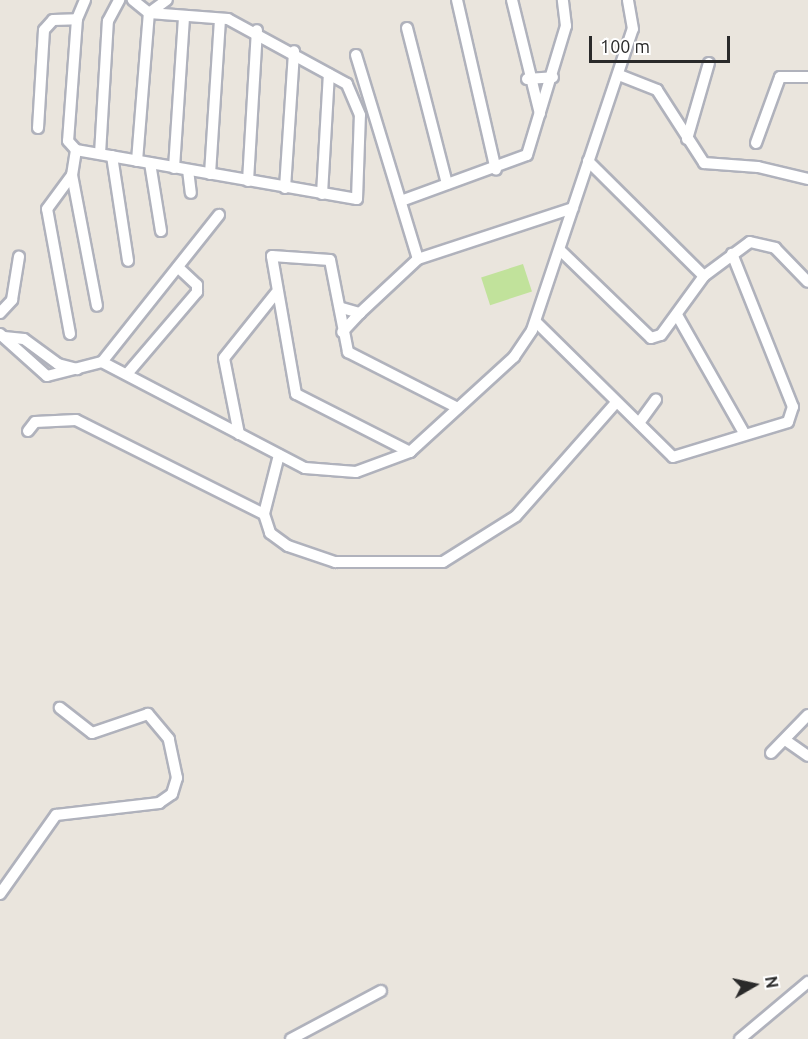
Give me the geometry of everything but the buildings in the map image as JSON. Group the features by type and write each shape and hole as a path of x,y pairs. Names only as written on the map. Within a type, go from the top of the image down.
{"street":[{"path":"85,0 77,19 68,141 76,150 285,188 322,194 359,196 360,115 347,84 257,30 220,19 184,18 149,13 133,0"},
{"path":"100,154 108,21 119,0"},
{"path":"137,161 149,13 167,0"},
{"path":"457,0 496,170"},
{"path":"512,0 527,79 540,114"},
{"path":"401,201 447,184 496,170 527,155 553,77 566,27 562,0"},
{"path":"102,362 305,468 336,473 385,466 410,452 514,357 536,322 633,29 628,0"},
{"path":"174,168 184,18"},
{"path":"38,128 45,30 53,20 77,19"},
{"path":"210,174 220,19"},
{"path":"407,28 447,184"},
{"path":"248,181 257,30"},
{"path":"285,188 294,51"},
{"path":"356,55 418,259"},
{"path":"687,139 709,63"},
{"path":"322,194 329,74"},
{"path":"619,75 657,90 699,159 712,166 759,167 808,179 808,174"},
{"path":"527,79 553,77"},
{"path":"756,143 780,77 808,77"},
{"path":"76,150 72,175 98,306"},
{"path":"112,156 128,261"},
{"path":"588,162 704,276"},
{"path":"150,163 161,231"},
{"path":"188,170 191,193"},
{"path":"70,334 47,209 72,175"},
{"path":"342,332 418,259 573,208"},
{"path":"2,335 47,376 78,370 102,362 219,215"},
{"path":"561,250 643,336 661,335 704,276 750,242 767,243 808,282"},
{"path":"536,322 614,405 639,423 678,459 744,433 788,422 793,407 732,254"},
{"path":"410,452 296,394 276,293 272,256 324,258 334,267 342,308 342,332 348,352 458,408"},
{"path":"0,313 12,300 19,257"},
{"path":"127,374 197,292 197,285 178,267"},
{"path":"239,434 220,360 276,293"},
{"path":"342,308 360,313"},
{"path":"677,315 744,433"},
{"path":"2,335 41,348 58,364 78,370"},
{"path":"29,361 41,348"},
{"path":"639,423 656,400"},
{"path":"279,455 264,514 270,533 288,546 334,562 443,562 516,516 614,405"},
{"path":"28,431 34,422 76,420 264,514"},
{"path":"0,894 56,815 159,803 172,794 177,778 169,739 148,714 92,733 60,708"},
{"path":"771,753 788,741 808,715"},
{"path":"788,741 808,756"},
{"path":"740,1039 808,982"},
{"path":"291,1039 381,991"}],"green space":[{"path":"523,264 532,292 490,305 481,278"}]}
